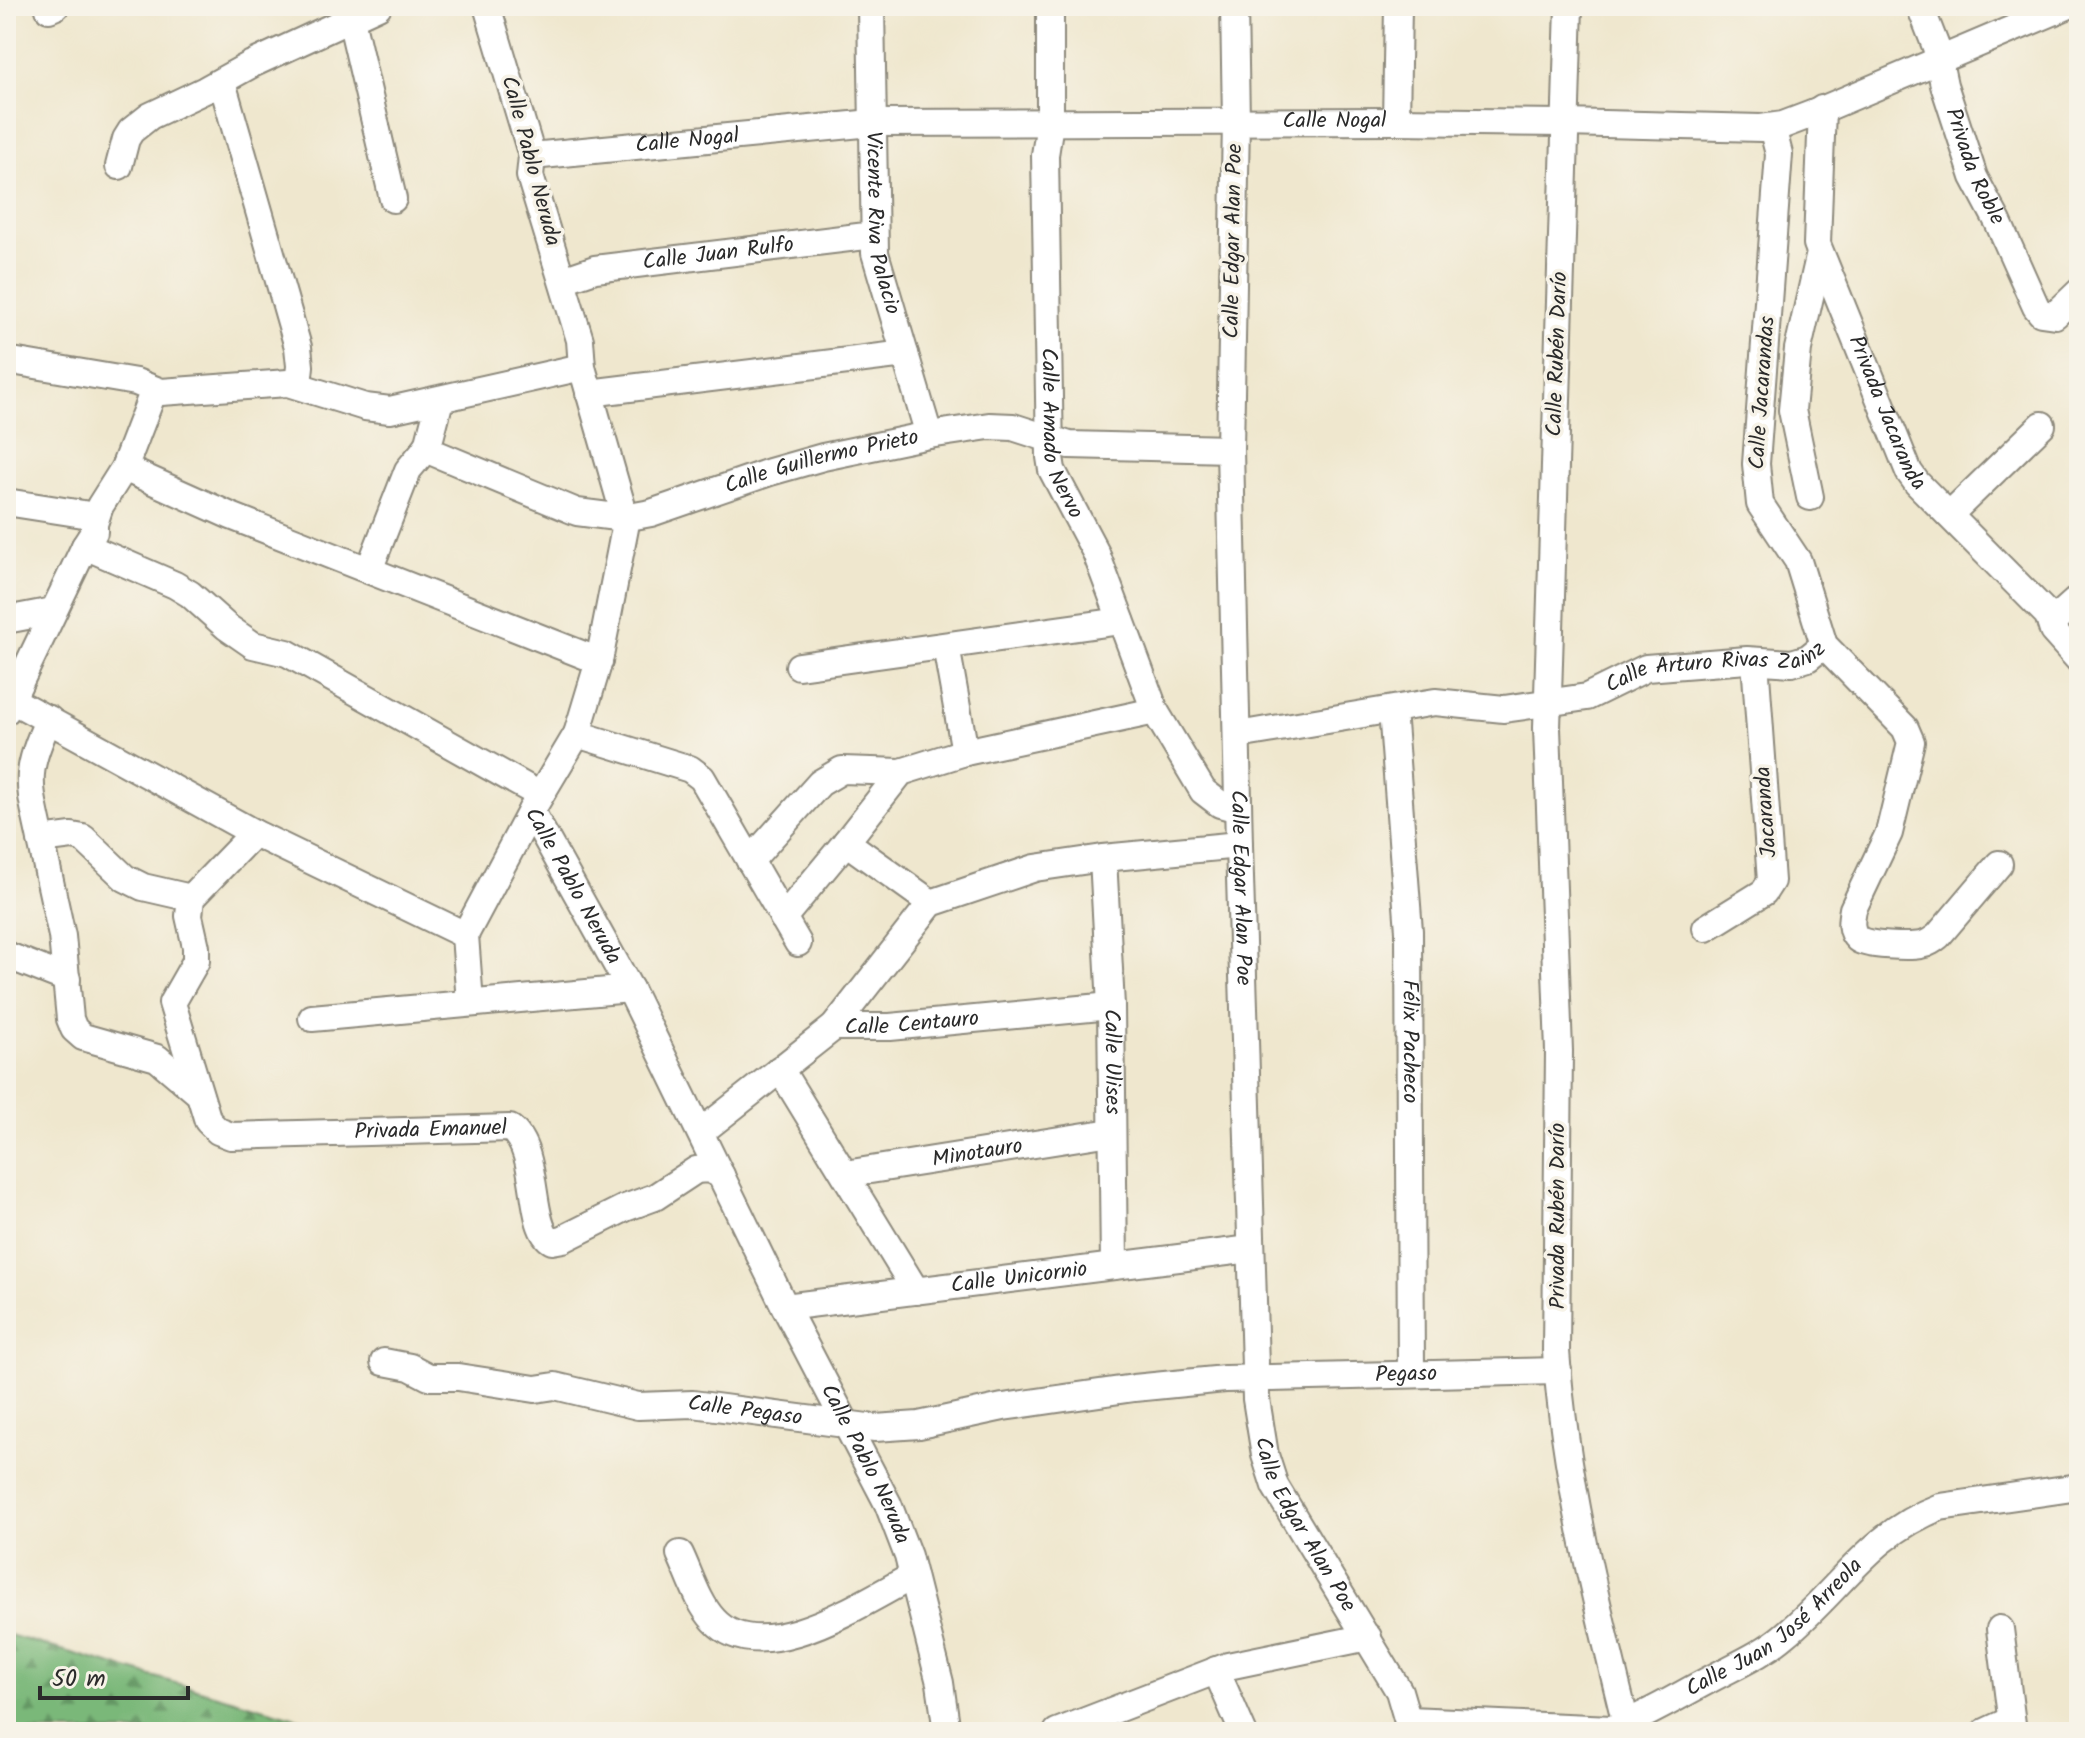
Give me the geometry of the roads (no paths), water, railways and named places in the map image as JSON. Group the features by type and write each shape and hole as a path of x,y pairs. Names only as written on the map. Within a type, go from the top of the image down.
{"street":[{"path":"119,166 126,139 139,124 252,64 378,6"},
{"name":"Calle Pablo Neruda","path":"487,6 532,156 530,176 580,340 582,367 624,518 623,547 599,661 577,734 535,803 701,1132 785,1307 888,1504 913,1576 940,1683 947,1732"},
{"name":"Vicente Riva Palacio","path":"871,6 875,253 929,435"},
{"name":"Calle Amado Nervo","path":"1050,6 1050,123 1045,155 1052,470 1096,553 1155,711 1203,791 1220,804 1238,809"},
{"name":"Calle Edgar Alan Poe","path":"1234,6 1236,121 1230,449 1254,1378 1260,1430 1275,1486 1399,1691 1410,1726"},
{"path":"1396,121 1398,6"},
{"name":"Calle Rubén Darío","path":"1547,702 1569,6"},
{"name":"Privada Roble","path":"1920,6 1974,177 2036,307 2047,316 2061,311 2079,292"},
{"name":"Calle Nogal","path":"532,156 872,123 1396,121 1772,127 2067,6"},
{"path":"351,19 393,199"},
{"path":"222,82 298,347 298,385"},
{"name":"Privada Jacaranda","path":"1822,109 1817,234 1820,253 1909,472 2048,615 2053,631 2079,660"},
{"name":"Calle Jacarandas","path":"1772,127 1778,162 1757,484 1763,510 1798,561 1824,645"},
{"name":"Calle Juan Rulfo","path":"563,280 595,269 874,235"},
{"path":"1810,497 1792,410 1798,349 1820,253"},
{"path":"589,393 905,354"},
{"path":"6,360 136,382 168,392 274,383 298,385 378,409 401,409 582,367"},
{"path":"154,390 124,468 96,516 94,532 9,705 49,719 254,833 465,935"},
{"path":"369,570 408,470 425,449 440,400"},
{"name":"Calle Guillermo Prieto","path":"425,449 577,512 624,518 651,513 823,457 929,435 1000,425 1069,445 1230,449"},
{"path":"1949,515 2042,425"},
{"path":"124,468 231,516 599,661"},
{"path":"6,502 96,516"},
{"path":"85,546 175,585 253,645 287,653 535,803 465,935 470,1003"},
{"path":"2051,623 2079,598"},
{"path":"6,620 53,611"},
{"path":"799,666 1121,621"},
{"name":"Calle Arturo Rivas Zainz","path":"1238,735 1445,701 1504,709 1592,696 1646,668 1755,661 1792,663 1808,658 1824,645 1905,728 1911,742 1889,833 1853,909 1851,926 1858,939 1872,944 1926,944 1938,936 1999,864"},
{"path":"946,646 965,752"},
{"name":"Jacaranda","path":"1706,928 1764,892 1771,881 1755,661"},
{"name":"Privada Rubén Darío","path":"1547,702 1559,1051 1559,1398 1573,1493 1627,1728"},
{"name":"Félix Pacheco","path":"1392,710 1409,931 1411,1374"},
{"path":"750,861 820,783 842,770 901,772 965,752 1155,711"},
{"path":"49,719 31,757 29,775 62,936 70,1019 74,1029 83,1037 157,1058 199,1093"},
{"path":"577,734 690,769 702,778 798,943"},
{"path":"783,918 901,772"},
{"path":"41,840 72,836 83,838 125,878 143,887 191,898 254,833"},
{"path":"846,842 931,903"},
{"path":"834,1027 931,903 1035,868 1239,845"},
{"name":"Calle Ulises","path":"1103,858 1111,1006 1114,1266"},
{"name":"Privada Emanuel","path":"191,898 189,916 196,961 172,1003 208,1121 218,1131 231,1136 510,1128 520,1139 528,1162 542,1231 552,1241 563,1239 625,1208 655,1197 696,1170 708,1169 721,1175"},
{"path":"6,955 67,979"},
{"path":"312,1018 630,989"},
{"name":"Calle Centauro","path":"701,1132 834,1027 890,1027 1111,1006"},
{"path":"780,1069 916,1291"},
{"name":"Minotauro","path":"845,1174 1111,1132"},
{"name":"Calle Unicornio","path":"785,1307 1251,1249"},
{"name":"Calle Pegaso","path":"384,1362 410,1367 429,1377 458,1377 535,1389 555,1386 627,1405 693,1404 849,1426 899,1428 1003,1407 1134,1388 1254,1378"},
{"name":"Pegaso","path":"1254,1378 1558,1371"},
{"name":"Calle Juan José Arreola","path":"1410,1726 1627,1728 1773,1645 1801,1621 1881,1539 1919,1515 1940,1507 2079,1487"},
{"path":"680,1554 714,1620 724,1629 753,1639 781,1637 812,1627 913,1576"},
{"path":"1985,1732 2012,1726 2000,1629"},
{"path":"1057,1732 1242,1662 1368,1637"},
{"path":"1216,1670 1243,1732"}]}
